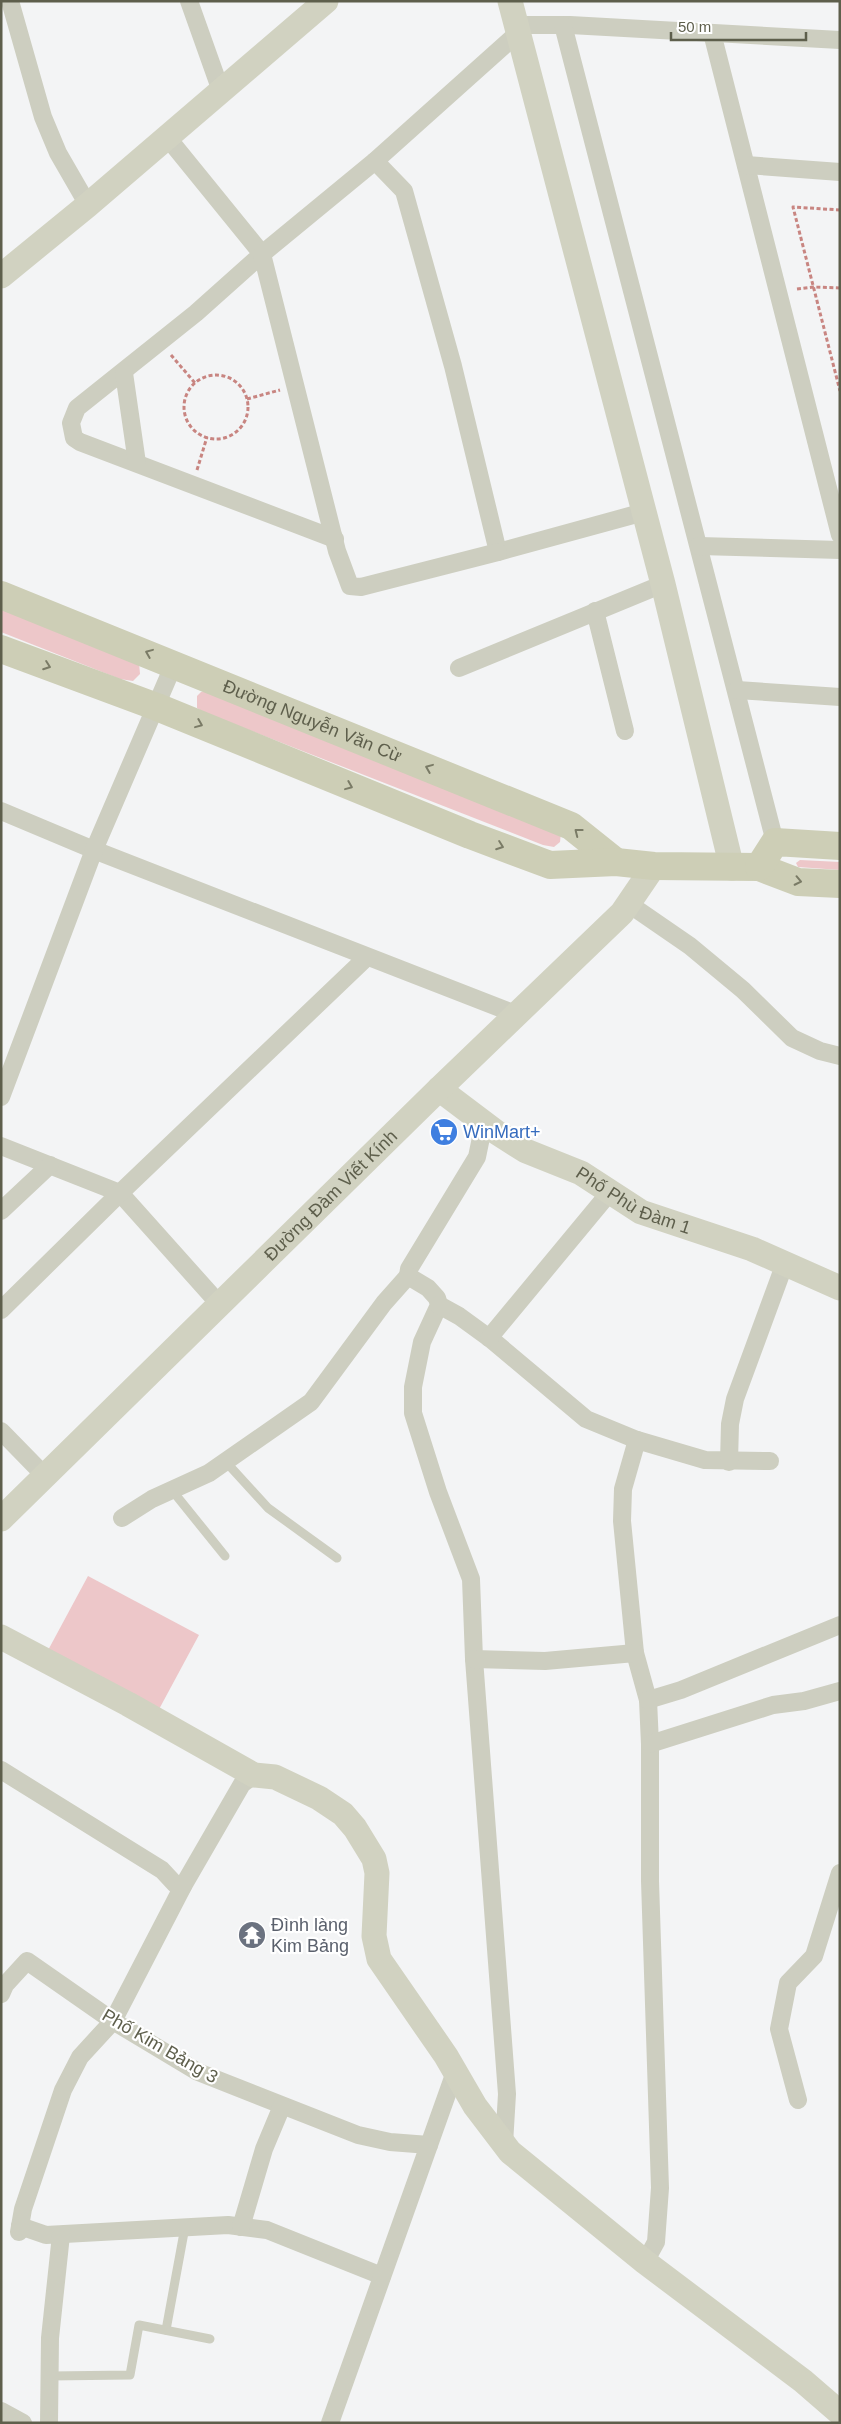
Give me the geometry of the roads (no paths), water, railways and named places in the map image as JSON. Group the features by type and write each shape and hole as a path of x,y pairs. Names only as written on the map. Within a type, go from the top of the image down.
{"main road":[{"name":"Đường Nguyễn Văn Cừ","path":"1,595 571,826 616,862"},
{"path":"1,649 157,707 470,835 550,864 616,862 654,866 746,867 798,882 840,884"},
{"path":"746,867 774,842 840,846"}],"street":[{"path":"10,1 43,117 58,153 88,205"},
{"path":"189,1 221,91"},
{"path":"1,276 88,205 326,1"},
{"path":"510,1 663,584 746,867"},
{"path":"563,25 737,690 774,842"},
{"path":"335,539 80,442 74,438 72,431 73,413 124,373 375,160 518,29 563,25 840,40"},
{"path":"712,33 840,535"},
{"path":"167,138 262,254 347,582 355,588 498,552 644,512"},
{"path":"375,160 404,191 452,366 498,552"},
{"path":"746,165 840,172"},
{"path":"124,373 137,463"},
{"path":"699,546 840,550"},
{"path":"459,668 663,584"},
{"path":"595,611 625,732"},
{"path":"1,1097 94,850 174,664"},
{"path":"737,690 840,697"},
{"path":"1,811 94,850 518,1015"},
{"name":"Đường Đàm Viết Kính","path":"1,1519 221,1306 439,1089 622,913 654,866"},
{"path":"629,904 690,946 743,990 792,1038 820,1051 840,1056"},
{"path":"1,1310 120,1193 367,957"},
{"name":"Phố Phù Đàm 1","path":"439,1089 484,1124 526,1151 581,1173 641,1212 752,1249 840,1288"},
{"path":"122,1518 171,1489 209,1473 311,1402 384,1303 408,1276 408,1269 420,1254 477,1157 484,1124"},
{"path":"1,1146 120,1193 221,1306"},
{"path":"1,1211 50,1165"},
{"path":"488,1338 610,1192"},
{"path":"729,1462 730,1424 736,1399 785,1263"},
{"path":"408,1276 428,1288 437,1298 439,1305 422,1342 414,1387 414,1413 438,1492 471,1579 474,1659 507,2094 504,2144"},
{"path":"439,1305 459,1316 488,1338 586,1420 637,1440 705,1460 729,1462 770,1461"},
{"path":"1,1431 45,1476"},
{"path":"637,1440 623,1489 622,1521 635,1654 648,1700 650,1744 650,1881 660,2188 656,2242 645,2262"},
{"path":"648,1700 682,1690 840,1624"},
{"path":"1,1637 128,1704 254,1775 275,1777 319,1798 343,1814 355,1828 374,1860 377,1873 374,1936 379,1959 396,1986 412,2004 475,2106 510,2152 645,2262 803,2381 840,2413"},
{"path":"474,1659 546,1662 635,1654"},
{"path":"650,1744 773,1705 804,1701 840,1691"},
{"path":"1,1770 162,1870 175,1884 183,1886"},
{"path":"254,1775 242,1784 183,1886 112,2020 80,2057 63,2090 23,2209 19,2229 46,2235 61,2235 228,2225 266,2230 382,2276"},
{"path":"798,2100 779,2029 788,1983 814,1956 840,1873"},
{"name":"Phố Kim Bảng 3","path":"1,1994 6,1976 27,1961 112,2020 198,2072 358,2136 390,2142 429,2145"},
{"path":"330,2423 455,2072"},
{"path":"240,2227 264,2149 282,2106"},
{"path":"49,2423 50,2338 61,2235"},
{"path":"1,2411 23,2423"}],"lane":[{"path":"226,1462 268,1508 337,1558"},
{"path":"171,1489 225,1556"},
{"path":"166,2330 185,2227"},
{"path":"50,2376 130,2375 139,2324 210,2339"}],"place":[{"name":"WinMart+","path":"444,1132"},
{"name":"Đình làng Kim Bảng","path":"252,1935"}]}
